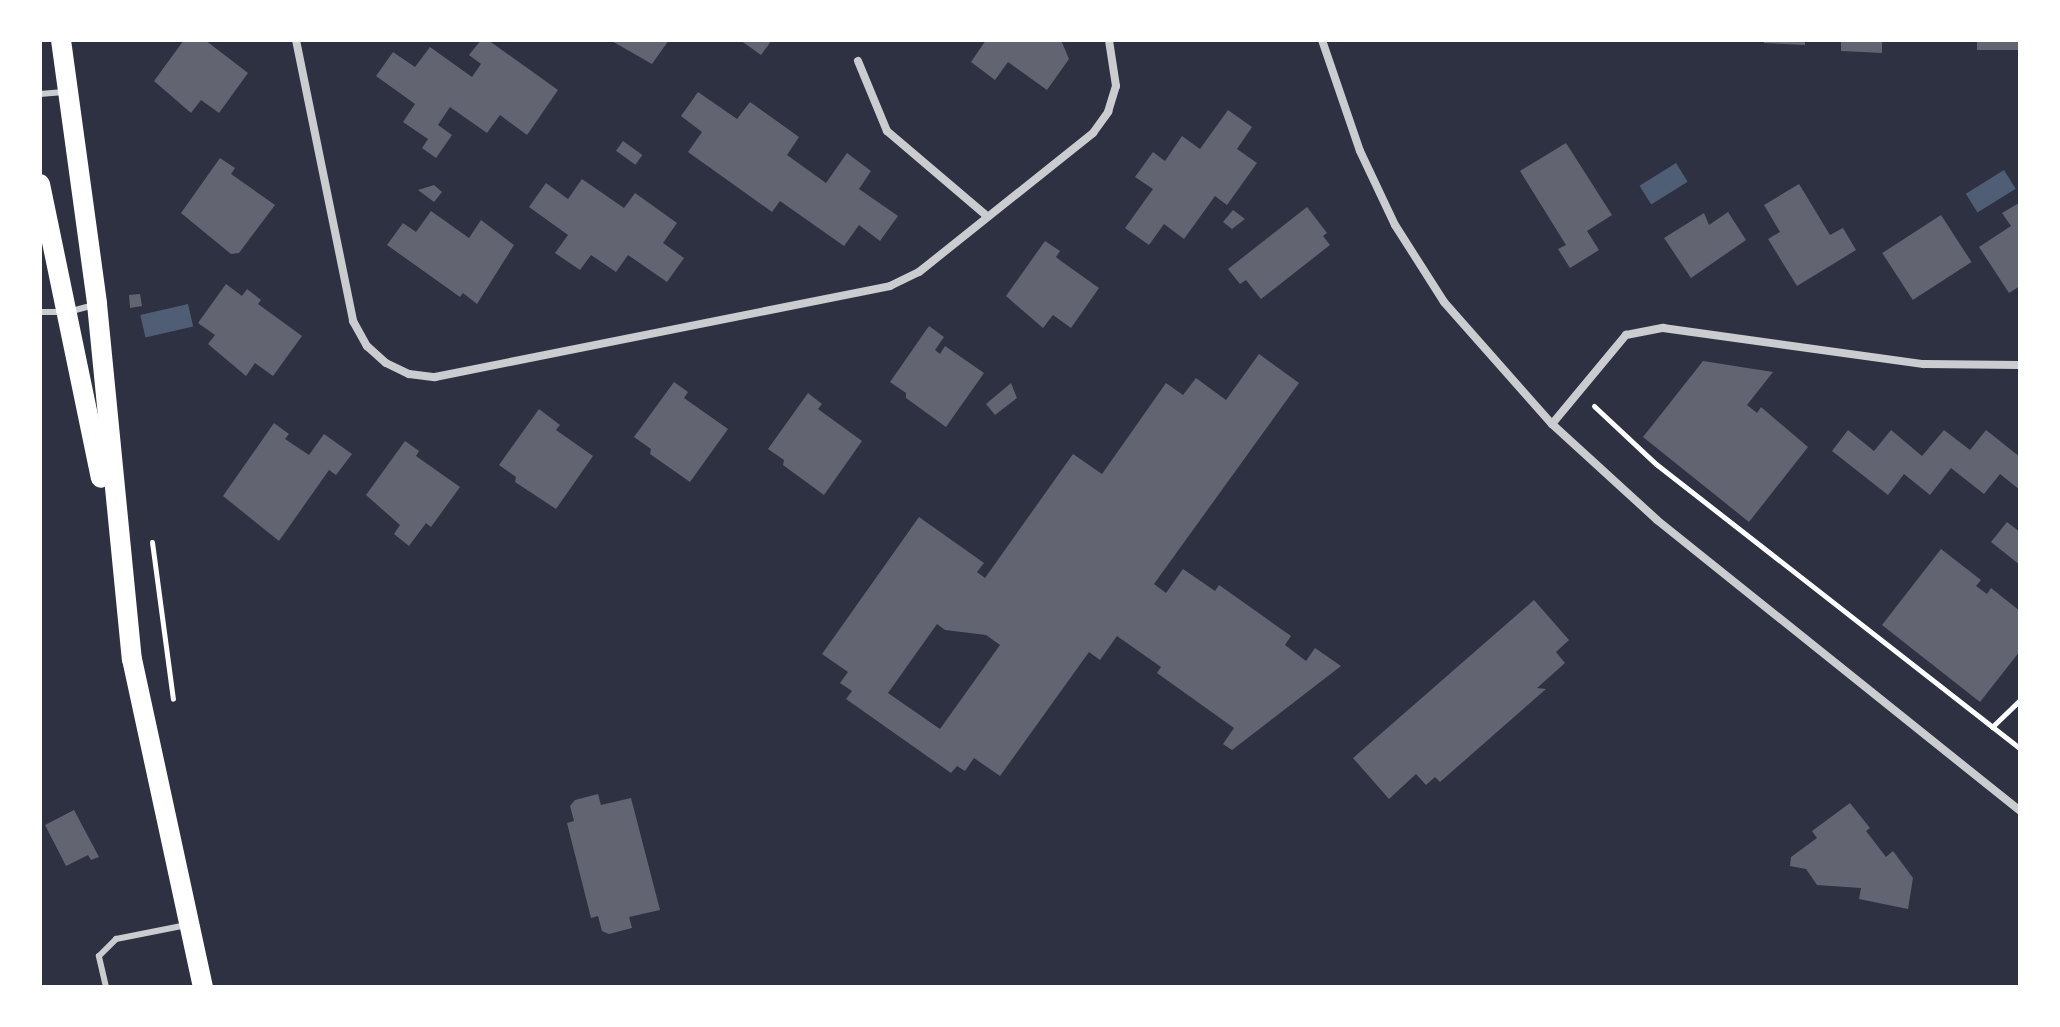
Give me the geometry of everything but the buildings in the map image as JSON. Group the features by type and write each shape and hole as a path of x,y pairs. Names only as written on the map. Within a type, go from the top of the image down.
{"main road":[{"path":"61,40 97,304 122,584 132,659 187,925 203,987"},
{"path":"40,184 122,584"}],"street":[{"path":"296,40 353,321 367,346 386,363 409,374 435,377 890,286 919,272 1093,133 1108,112 1116,86 1109,40"},
{"path":"1322,40 1360,151 1395,225 1444,302 1552,424 1657,520 2020,811"},
{"path":"858,61 887,131 987,216"},
{"path":"1552,424 1626,335 1663,328 1924,364 2020,365"}],"lane":[{"path":"40,94 68,91"},
{"path":"40,312 68,312 97,304"},
{"path":"106,987 99,956 116,939 187,925"}],"path":[{"path":"1578,392 1656,464 2020,748"},
{"path":"152,539 174,708"},
{"path":"1992,727 2020,700"}],"water":[{"path":"1676,163 1688,182 1651,204 1640,186"},
{"path":"2004,170 2016,189 1977,213 1966,194"},
{"path":"188,304 193,326 145,337 140,315"}]}
